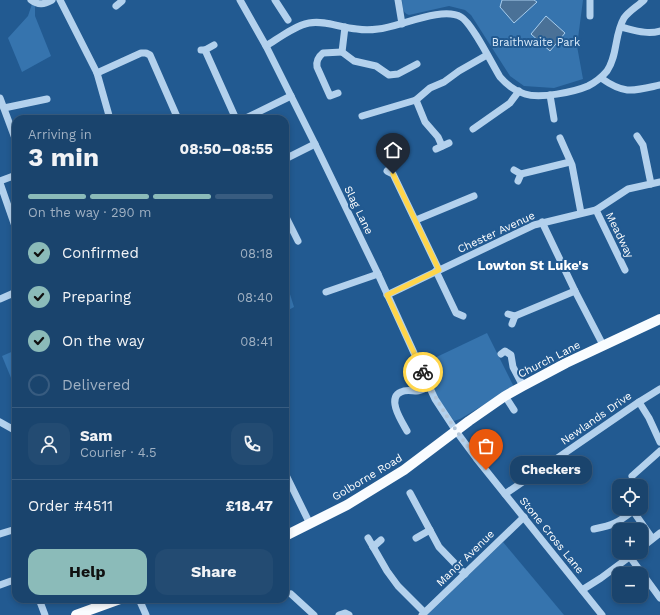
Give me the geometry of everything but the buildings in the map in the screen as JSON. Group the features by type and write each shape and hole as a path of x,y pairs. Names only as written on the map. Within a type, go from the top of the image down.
{"main road":[{"name":"Church Lane","path":"456,431 505,396 523,386 603,345 660,319"},
{"name":"Golborne Road","path":"289,534 347,505 404,470 456,431"},
{"path":"76,615 95,603"}],"street":[{"path":"31,0 35,3 41,4 52,0"},
{"path":"60,0 97,73 109,115"},
{"name":"Slag Lane","path":"240,0 266,46 315,144 378,274 435,399 456,431"},
{"path":"276,0 285,8 288,20"},
{"path":"398,0 402,24"},
{"path":"590,0 590,16"},
{"path":"266,46 302,25 310,23 328,23 357,29 379,29 446,13 457,15 466,20 500,77 511,88 532,96 550,95 582,88 600,78 609,67 615,56 623,20 627,14 644,0"},
{"path":"342,52 345,27"},
{"path":"621,27 648,33 660,31"},
{"path":"214,45 203,50 234,115"},
{"path":"338,93 331,98 317,67 316,63 318,58 323,53 342,52 354,61 376,66 389,76 398,74 406,66 417,64"},
{"path":"97,73 142,53 150,55 176,115"},
{"path":"362,116 416,100 430,88 444,82 459,71 487,55"},
{"path":"600,78 615,88 626,91 633,91 660,85"},
{"path":"473,128 510,103 519,92"},
{"path":"550,95 549,111 554,119"},
{"path":"252,115 291,96"},
{"path":"0,98 12,130"},
{"path":"4,108 47,98"},
{"path":"416,100 425,122 438,137 439,148 449,144"},
{"path":"372,114 374,121"},
{"path":"637,136 643,145 651,184"},
{"path":"560,138 570,162 581,213"},
{"path":"289,157 315,144"},
{"path":"514,170 520,177 570,162"},
{"path":"387,171 393,174 416,220 456,313 463,316"},
{"path":"12,177 0,182 12,217"},
{"name":"Chester Avenue","path":"387,295 534,225 596,210 628,189 660,182"},
{"path":"416,220 474,196"},
{"name":"Meadway","path":"596,210 626,272"},
{"path":"542,222 574,292 603,345"},
{"path":"289,224 298,243"},
{"path":"326,292 378,274"},
{"path":"512,318 574,292"},
{"path":"0,299 12,294"},
{"path":"502,351 511,355 513,367 523,386"},
{"path":"407,432 394,405 395,397 400,392 409,390 419,391 429,386"},
{"name":"Newlands Drive","path":"505,494 660,389"},
{"path":"505,396 514,410"},
{"path":"639,402 649,418 660,442"},
{"path":"0,422 12,429"},
{"name":"Stone Cross Lane","path":"456,431 602,615"},
{"path":"632,476 640,474 660,451"},
{"path":"289,481 310,524"},
{"path":"410,493 439,547 465,574"},
{"path":"594,529 611,526 618,523 627,515"},
{"path":"636,515 652,538"},
{"name":"Manor Avenue","path":"423,614 524,517"},
{"path":"0,534 12,530"},
{"path":"416,538 430,530"},
{"path":"648,542 660,533"},
{"path":"368,538 387,571 423,614"},
{"path":"373,546 381,540"},
{"path":"582,590 627,559"},
{"path":"631,559 660,598"},
{"path":"0,585 11,581"},
{"path":"291,594 314,615"},
{"path":"40,603 45,615"},
{"path":"141,603 146,615"},
{"path":"339,615 345,613 349,615"}],"green space":[{"name":"Braithwaite Park","path":"402,0 583,0 577,46 583,79 554,88 524,86 510,76 471,15 465,10 449,6 409,15 404,11"},
{"path":"32,4 35,6 35,16 51,56 22,72 8,38 28,16"},
{"path":"289,291 294,307 289,310"},
{"path":"487,333 514,387 460,419 454,421 438,398 424,363"},
{"path":"12,352 12,380 2,356"},
{"path":"503,542 564,615 427,615"}],"shaded area":[{"path":"502,0 534,0 537,2 514,23 500,7"},
{"path":"546,16 565,33 550,51 531,34"}],"way so far":[{"path":"423,372 435,399 449,421 486,470"}],"place":[{"name":"Checkers","path":"486,470"}],"district":[{"name":"Lowton St Luke's","path":"533,265"}],"route":[{"path":"393,174 439,270 387,295 423,372"}]}
